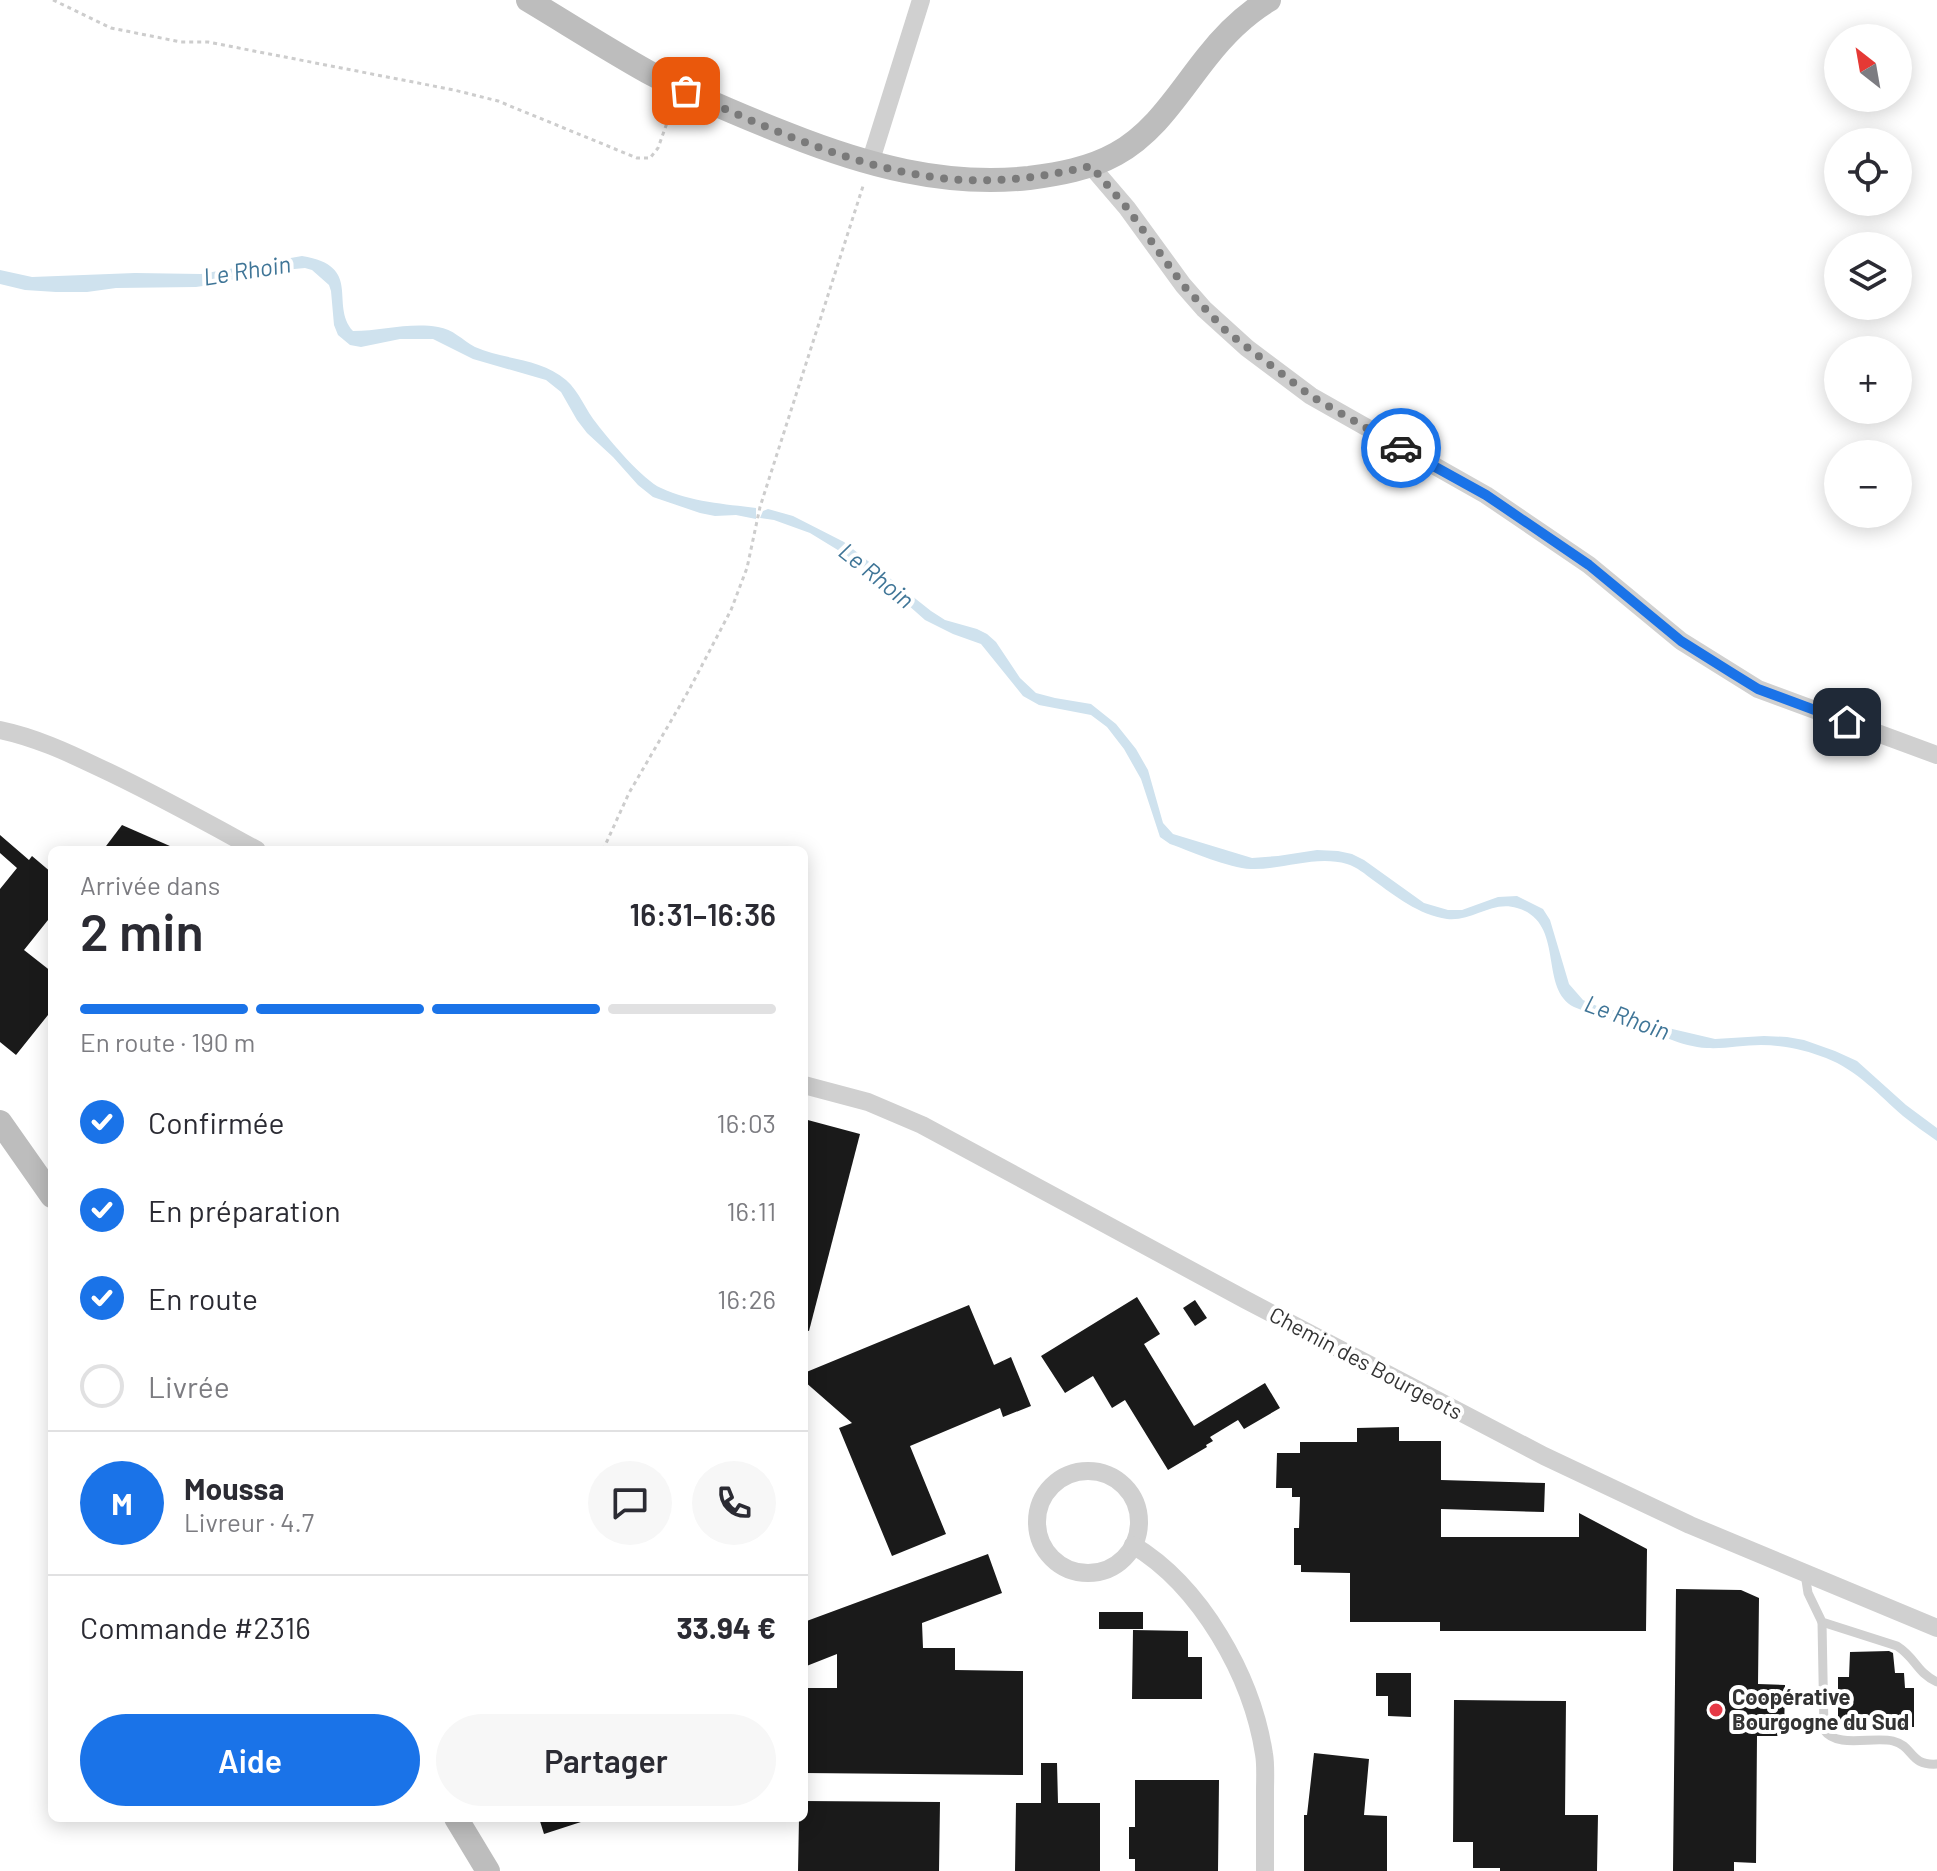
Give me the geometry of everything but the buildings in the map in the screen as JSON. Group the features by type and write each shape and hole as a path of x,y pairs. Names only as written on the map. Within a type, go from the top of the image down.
{"street":[{"path":"528,0 686,91 811,144 916,174 979,180 1054,175 1091,166 1136,142 1153,126 1236,24 1269,0"},
{"path":"870,163 921,0"},
{"path":"1091,166 1204,309 1247,348 1311,396 1486,495 1589,565 1681,641 1758,689 1937,755"},
{"path":"0,730 75,756 139,786 250,846"},
{"name":"Chemin des Bourgeots","path":"808,1086 868,1102 922,1125 1232,1293 1544,1456 1690,1525 1937,1628"},
{"path":"0,1122 48,1190"},
{"path":"1093,1471 1116,1479 1133,1497 1137,1509 1138,1533 1133,1545 1127,1555 1107,1570 1082,1573 1059,1565 1043,1547 1038,1535 1036,1523 1042,1499 1058,1480 1069,1474 1093,1471"},
{"path":"1133,1545 1171,1573 1195,1599 1239,1671 1256,1713 1265,1756 1265,1871"},
{"path":"458,1822 488,1871"}],"lane":[{"path":"1805,1572 1808,1593 1822,1622 1826,1734 1836,1740 1891,1740 1906,1748 1918,1761 1926,1765 1937,1764"},
{"path":"1822,1622 1897,1646 1905,1651 1920,1671 1937,1682"}],"path":[{"path":"53,0 111,28 181,42 208,42 498,101 637,158 650,158 658,148 667,123 674,118 684,115 699,121"},
{"path":"605,846 629,793 731,610 747,568 760,507 870,163"}],"water":[{"name":"Le Rhoin","path":"302,256 333,268 342,287 346,320 353,331 438,327 475,347 545,367 571,385 610,440 654,484 672,493 696,499 756,508 756,519 700,513 653,497 587,433 561,392 546,380 473,359 433,339 400,339 361,347 350,345 338,335 334,325 329,285 312,270 262,272 196,287 116,288 87,292 25,290 0,284 0,270 32,277 201,274"},
{"name":"Le Rhoin","path":"768,509 793,516 844,542 931,611 945,620 987,634 996,642 1020,678 1036,693 1091,704 1116,724 1148,770 1163,823 1173,834 1252,858 1317,850 1352,854 1424,903 1448,910 1462,910 1498,897 1517,896 1543,909 1550,920 1569,984 1583,1000 1652,1020 1668,1028 1715,1039 1787,1037 1835,1051 1857,1061 1937,1128 1937,1141 1858,1076 1818,1055 1769,1045 1697,1047 1574,1007 1563,998 1557,986 1542,927 1532,916 1517,908 1499,907 1447,919 1408,904 1347,864 1323,861 1263,869 1242,868 1170,844 1160,837 1141,779 1107,727 1091,715 1039,705 1023,696 981,644 925,620 881,581 810,533 760,518 763,511"}],"way so far":[{"path":"686,91 811,144 904,172 940,178 1016,179 1054,175 1091,166 1127,208 1183,285 1227,332 1311,396 1401,448"}],"place":[{"name":"Coopérative Bourgogne du Sud","path":"1716,1710"}],"route":[{"path":"1401,448 1486,495 1589,565 1681,641 1758,689 1847,722"}]}
